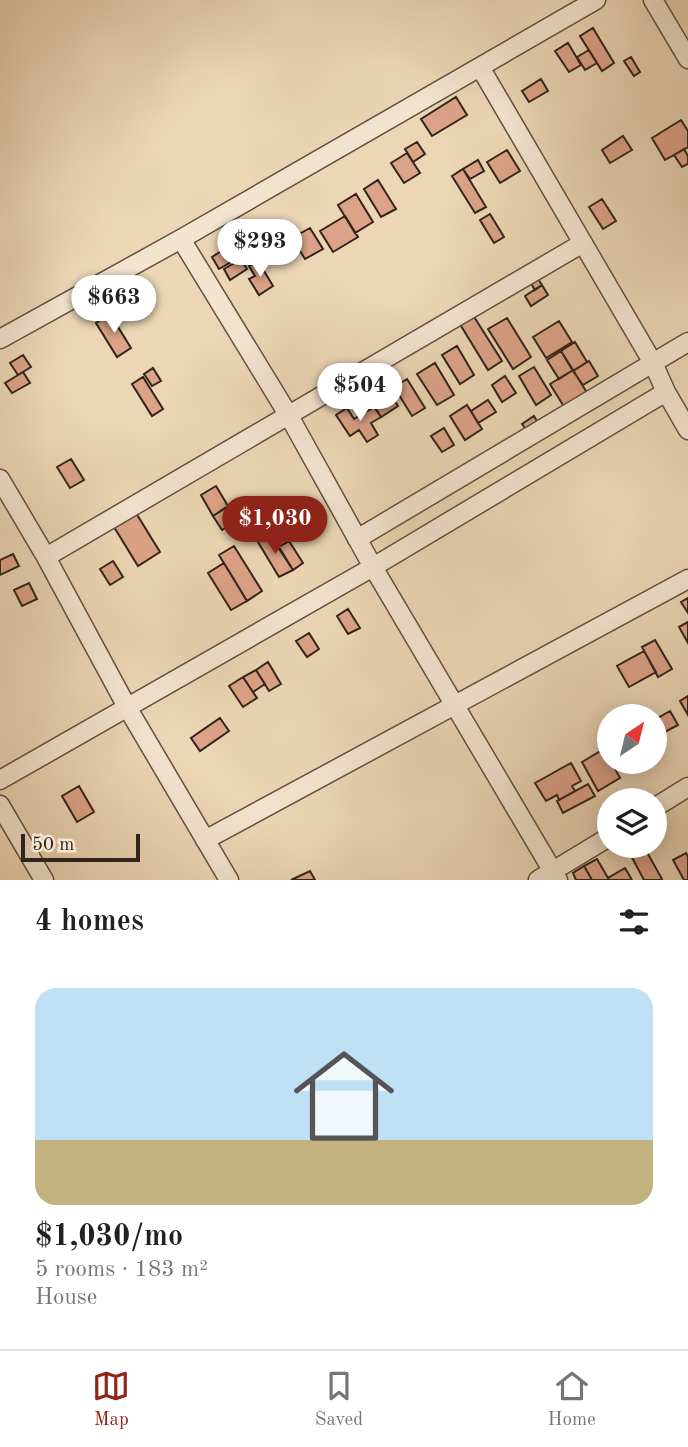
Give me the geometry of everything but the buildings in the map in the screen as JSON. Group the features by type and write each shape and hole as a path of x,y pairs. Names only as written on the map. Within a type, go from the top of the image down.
{"street":[{"path":"0,339 181,239 596,0"},
{"path":"653,0 688,59"},
{"path":"480,67 653,363 688,430"},
{"path":"181,239 289,416 550,877 597,844"},
{"path":"47,557 583,243"},
{"path":"357,538 688,342"},
{"path":"0,780 373,567 666,392"},
{"path":"0,479 47,557 127,707 229,880"},
{"path":"205,840 688,579"},
{"path":"667,800 688,787"},
{"path":"0,805 44,880"}]}
